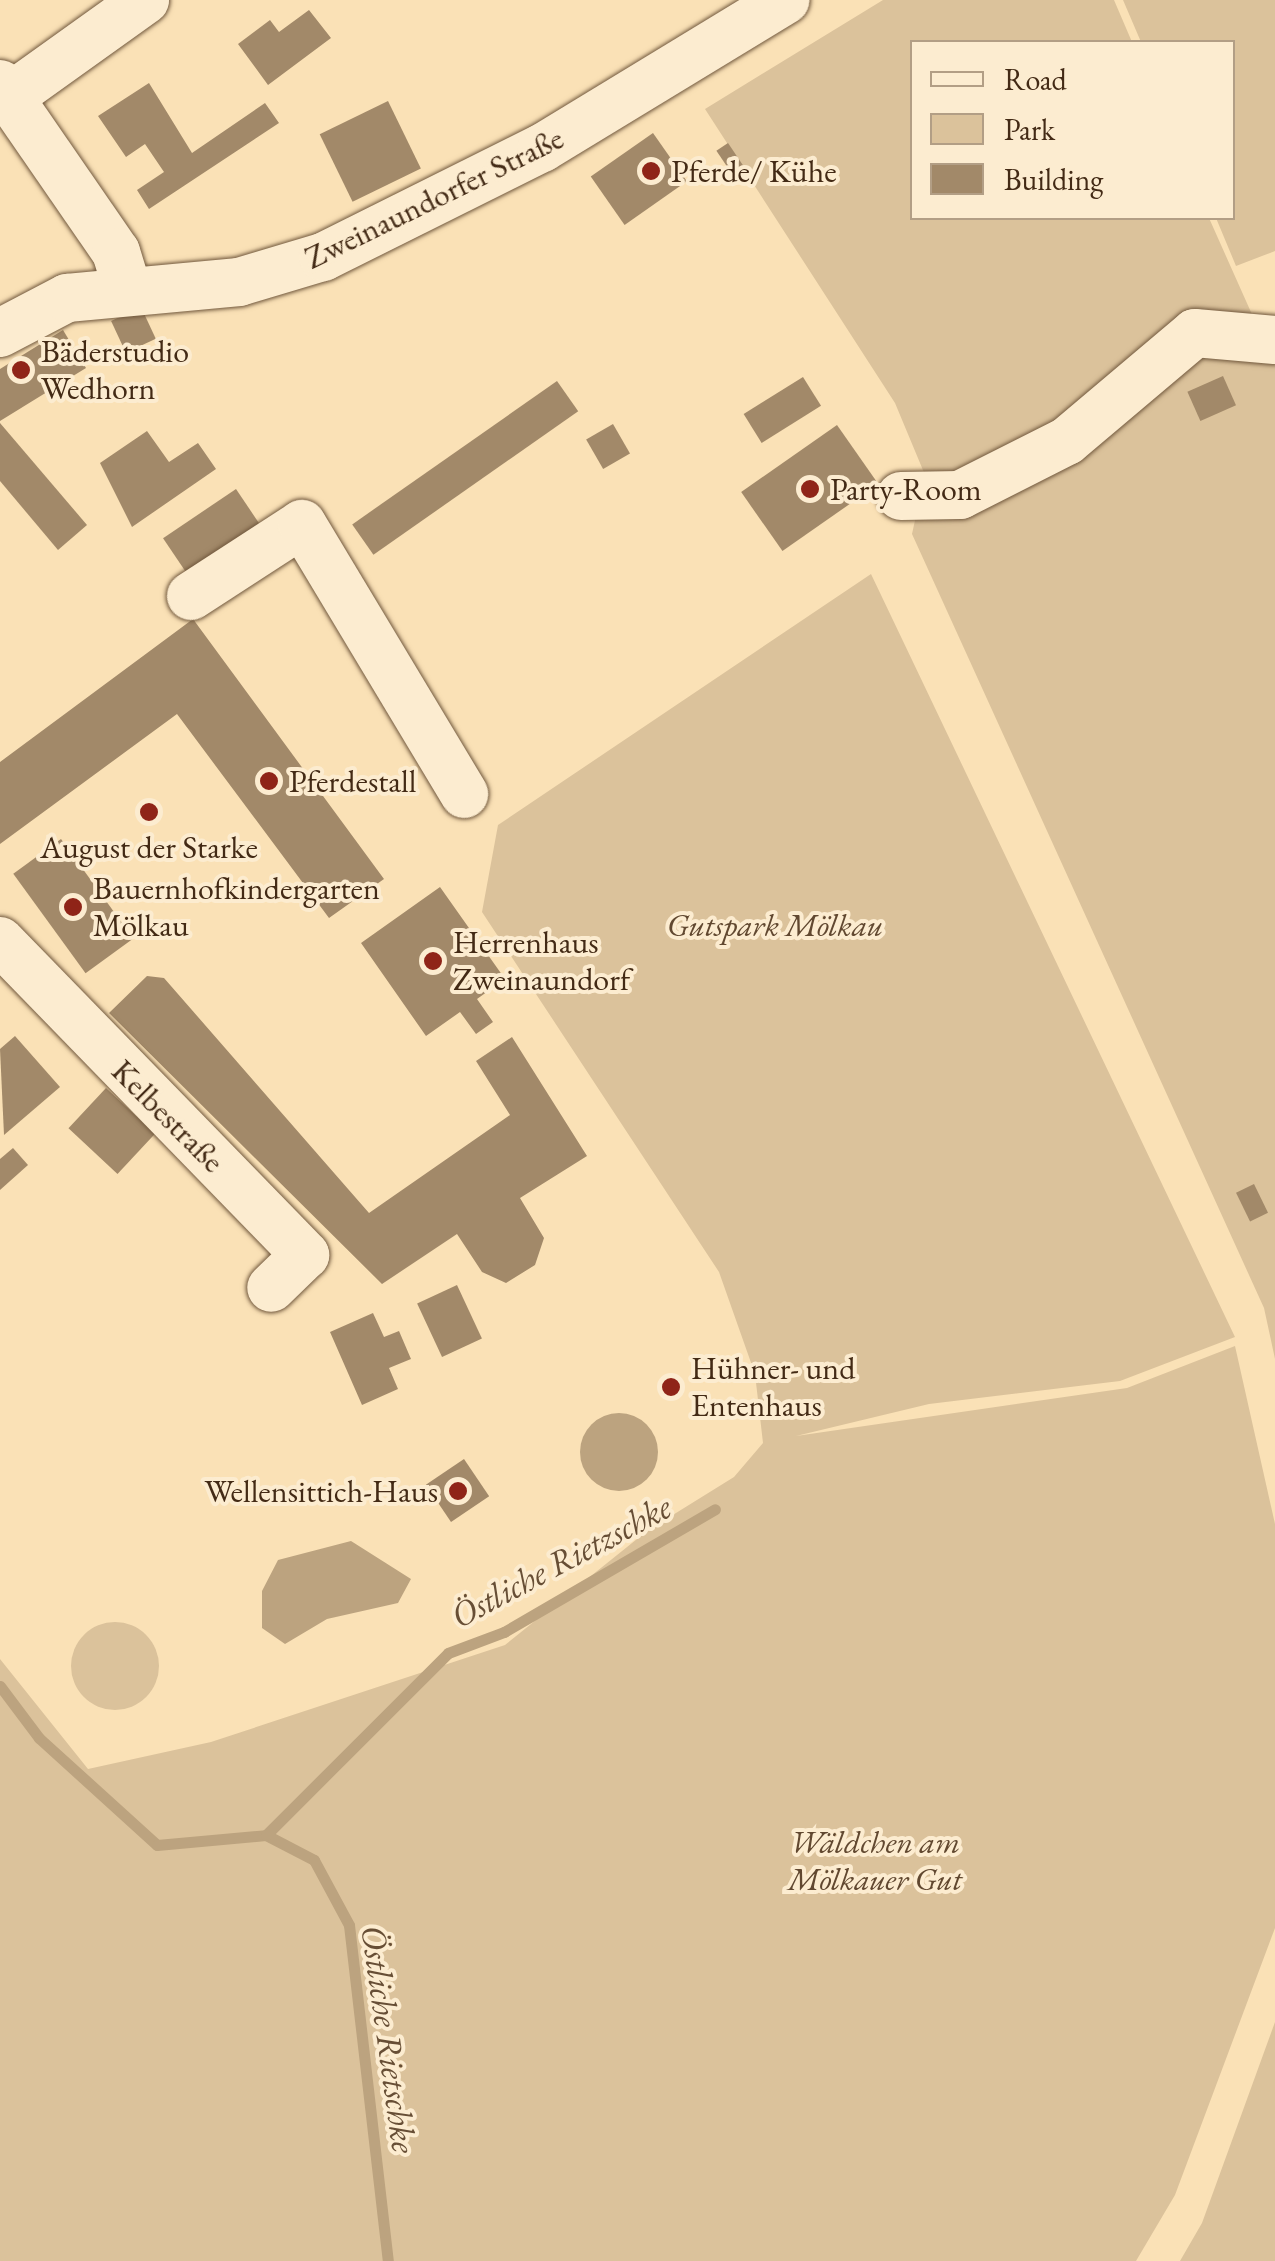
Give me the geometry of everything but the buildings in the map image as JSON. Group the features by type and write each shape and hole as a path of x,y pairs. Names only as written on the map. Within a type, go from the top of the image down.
{"street":[{"path":"126,287 116,252 5,90 145,0"},
{"name":"Zweinaundorfer Straße","path":"0,333 40,308 126,287 239,282 323,257 542,148 785,0"},
{"path":"901,496 960,495 1068,441 1195,333 1275,340"},
{"path":"190,596 302,524 464,794"},
{"name":"Kelbestraße","path":"0,941 305,1254 271,1288"}],"green space":[{"path":"883,0 1114,0 1131,40 910,40 910,220 1210,220 1275,366 1275,1359 1264,1308 912,534 925,475 895,403 705,109"},
{"path":"1123,0 1275,0 1275,251 1236,266 1217,220 1235,220 1235,40 1140,40"},
{"name":"Wäldchen am Mölkauer Gut","path":"871,574 1235,1337 1120,1381 929,1404 796,1436 1127,1388 1235,1346 1275,1524 1275,1928 1175,2195 1136,2261 0,2261 0,1659 88,1769 211,1742 505,1645 647,1531 734,1477 763,1443 755,1374 719,1272 482,912 498,825"},
{"path":"115,1622 140,1629 152,1641 159,1666 152,1691 140,1703 115,1710 90,1703 78,1691 71,1666 78,1641 90,1629"},
{"path":"1275,2022 1275,2261 1180,2261 1202,2223"}],"shaded area":[{"path":"619,1413 634,1416 646,1425 655,1437 655,1467 646,1479 634,1488 619,1491 604,1488 592,1479 583,1467 580,1452 583,1437 592,1425 604,1416"},
{"path":"351,1541 411,1579 398,1603 327,1619 285,1644 262,1628 262,1591 278,1560"}],"waterway":[{"name":"Östliche Rietzschke","path":"266,1835 448,1653 504,1632 715,1509"},
{"name":"Östliche Rietschke","path":"0,1686 39,1738 157,1845 266,1835 314,1860 349,1925 388,2261"}],"place":[{"name":"Pferde/ Kühe","path":"651,171"},
{"name":"Bäderstudio Wedhorn","path":"21,370"},
{"name":"Party-Room","path":"810,489"},
{"name":"Pferdestall","path":"269,781"},
{"name":"August der Starke","path":"149,812"},
{"name":"Bauernhofkindergarten Mölkau","path":"73,907"},
{"name":"Herrenhaus Zweinaundorf","path":"433,961"},
{"name":"Hühner- und Entenhaus","path":"671,1387"},
{"name":"Wellensittich-Haus","path":"458,1491"}],"park label":[{"name":"Gutspark Mölkau","path":"775,925"}]}
